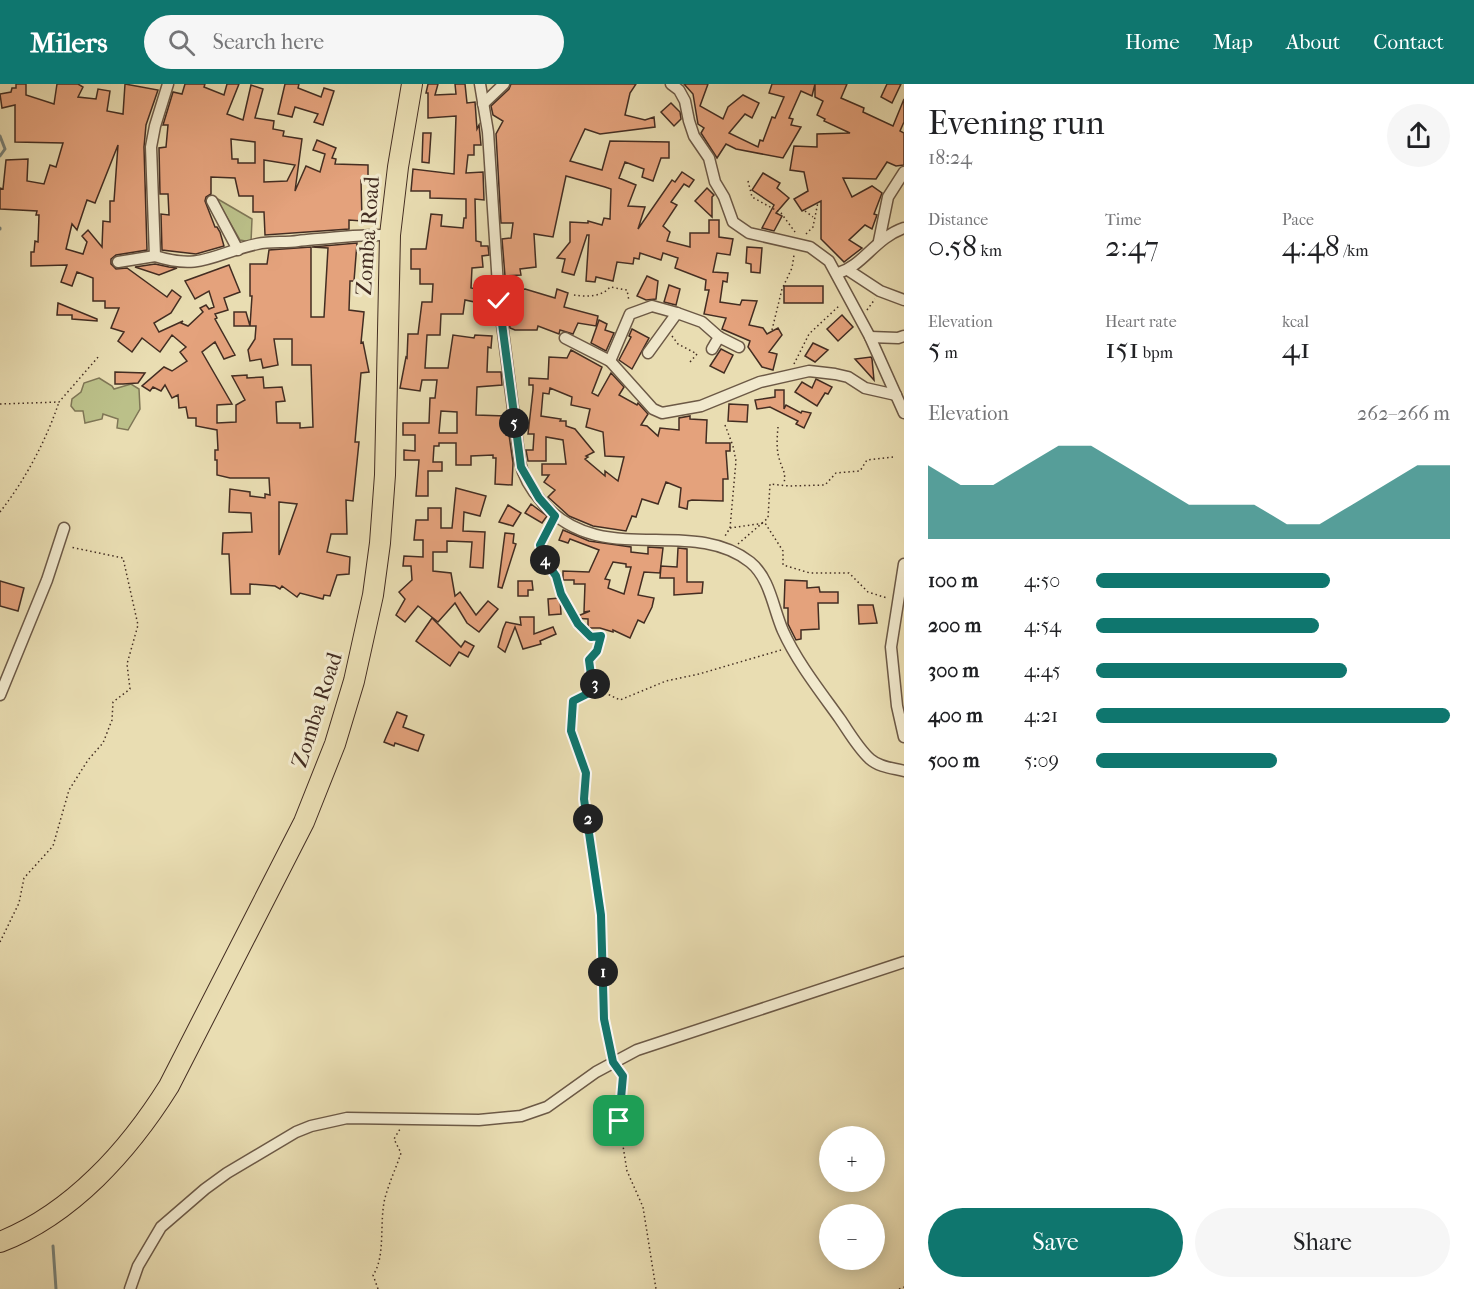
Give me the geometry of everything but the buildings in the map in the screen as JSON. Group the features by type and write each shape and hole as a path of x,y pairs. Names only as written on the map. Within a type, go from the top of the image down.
{"highway":[{"name":"Zomba Road","path":"0,1242 46,1217 66,1202 117,1158 150,1117 169,1086 304,822 328,762 354,681 379,553 386,475 390,235 398,167 412,84"}],"street":[{"path":"155,256 151,147 168,84"},
{"path":"480,84 488,132 499,301 520,462 528,481 539,498 555,516 566,524 613,539 717,544 756,567 767,585 790,645 863,751 876,763 904,771"},
{"path":"483,104 504,84"},
{"path":"671,84 679,90 685,101 689,121 709,158 715,182 724,197 733,222 749,233 796,244 821,253 843,272 880,291 904,300"},
{"path":"879,241 888,197 904,172"},
{"path":"212,201 238,250"},
{"path":"843,272 879,241 904,228"},
{"path":"118,262 155,256 191,263 206,261 267,243 355,235 390,235"},
{"path":"843,272 847,298 870,337 904,414"},
{"path":"610,361 628,316 640,309 652,306 702,322 719,337 739,347"},
{"path":"648,353 677,313"},
{"path":"870,337 898,338 904,336"},
{"path":"712,349 719,337"},
{"path":"565,338 610,361 653,409 662,413 701,406 760,382 809,371 848,377 865,388 896,395"},
{"path":"0,695 47,580 64,528"},
{"path":"904,564 891,647 897,706 904,737"},
{"path":"130,1289 138,1266 161,1227 205,1189 249,1158 296,1132 327,1122 367,1117 478,1120 521,1116 547,1107 613,1062 637,1050 904,962"}],"path":[{"path":"748,181 752,197 781,213 801,239 813,227 818,202"},
{"path":"805,211 814,218"},
{"path":"772,330 782,290 792,268 796,244"},
{"path":"574,295 597,295 606,292 610,287 627,290 630,303 628,316"},
{"path":"860,321 880,291"},
{"path":"791,374 809,334 847,298"},
{"path":"678,344 697,354 690,362"},
{"path":"0,512 28,468 51,424 58,402 99,356"},
{"path":"0,404 58,402"},
{"path":"717,544 730,528 736,461 734,446 725,425"},
{"path":"778,427 779,460 786,471 784,485"},
{"path":"717,544 735,546 765,523 769,514 770,484 825,485 836,473 860,471 867,460 893,457"},
{"path":"555,516 540,545 545,560 556,576 561,594 578,624 591,637 601,636 597,651 589,660 591,675 597,689 620,700 666,681 773,654 790,645"},
{"path":"730,528 765,523"},
{"path":"765,523 783,551 783,565 810,573 849,573 868,592 898,600"},
{"path":"0,942 19,903 24,878 53,846 69,790 88,760 103,744 112,720 113,702 130,689 127,664 138,625 123,558 58,545"},
{"path":"597,689 573,701 571,731 586,773 584,799 601,915 604,1019 613,1062 623,1076 620,1131 627,1171 643,1208 656,1289"},
{"path":"378,1289 374,1275 380,1265 380,1233 385,1198 401,1153 394,1139 406,1118"},
{"path":"899,1289 904,1287"}],"green space":[{"path":"216,198 252,219 251,242 240,240"},
{"path":"99,378 114,389 131,384 139,389 140,409 128,430 117,428 118,419 103,414 102,419 85,423 83,411 75,411 71,406 72,399 81,392 84,383"}],"waterway":[{"path":"0,136 5,149 0,156"},
{"path":"53,1246 56,1289"}],"route":[{"path":"499,301 521,467 539,498 555,516 540,545 545,560 556,576 561,594 578,624 591,637 601,636 597,651 589,660 591,675 597,689 573,701 571,731 586,773 584,799 601,915 604,1019 613,1062 623,1076 619,1121"}]}
